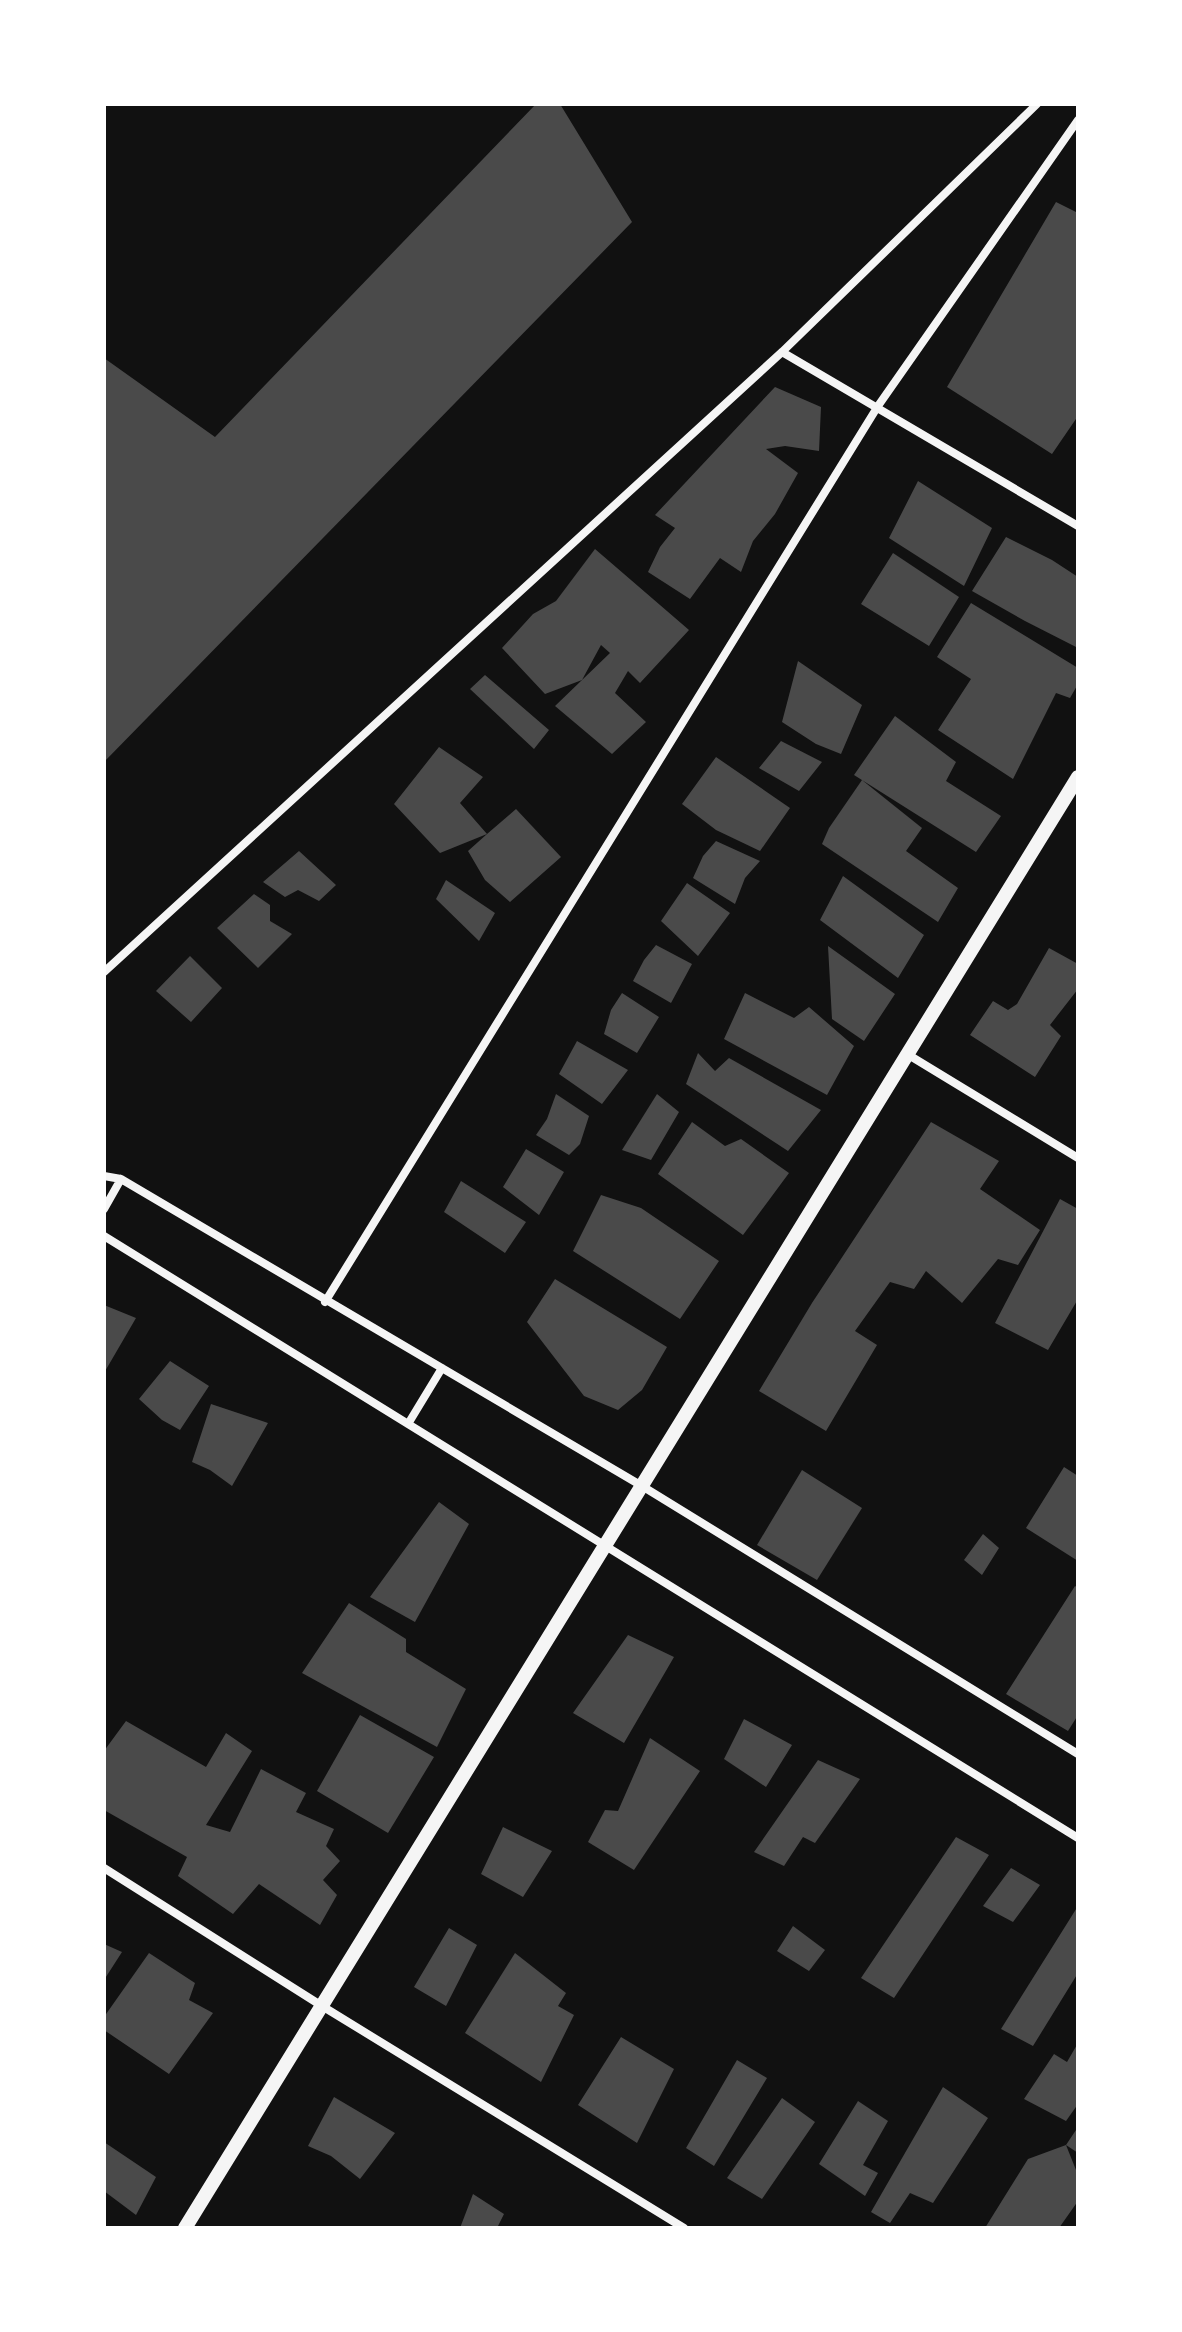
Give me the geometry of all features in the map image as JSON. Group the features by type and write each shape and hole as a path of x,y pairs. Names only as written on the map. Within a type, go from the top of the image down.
{"street":[{"path":"104,972 782,352 1037,104"},
{"path":"325,1302 878,406 1078,120"},
{"path":"782,352 1078,526"},
{"path":"185,2228 1078,777"},
{"path":"907,1054 1078,1158"},
{"path":"104,1176 121,1179 325,1302 642,1486 1078,1754"},
{"path":"104,1209 121,1179"},
{"path":"104,1236 1078,1838"},
{"path":"408,1424 442,1368"},
{"path":"104,1868 684,2228"}],"building":[{"path":"536,104 560,104 632,222 104,762 104,358 215,437"},
{"path":"1056,202 1078,213 1078,416 1052,454 947,387"},
{"path":"775,387 821,407 819,451 785,446 766,449 798,473 775,514 753,541 741,572 720,558 690,599 648,572 660,547 675,528 655,515"},
{"path":"918,481 992,528 964,586 889,538"},
{"path":"1006,537 1078,577 1078,648 972,591"},
{"path":"595,549 689,630 640,683 628,671 615,693 646,722 612,754 555,706 582,680 545,694 502,648 533,614 556,601","holes":["601,645 610,653 582,680"]},
{"path":"893,553 959,597 929,646 861,604"},
{"path":"971,603 1078,668 1078,684 1070,698 1056,693 1013,779 938,730 971,679 937,657"},
{"path":"798,661 862,705 841,754 816,744 782,722"},
{"path":"485,675 549,730 534,749 470,689"},
{"path":"895,716 956,762 946,781 1001,816 976,852 854,775"},
{"path":"781,741 822,762 799,791 759,768"},
{"path":"439,747 483,777 460,803 487,834 440,853 394,804"},
{"path":"716,757 790,808 760,851 716,830 682,804"},
{"path":"862,780 922,828 906,851 958,888 938,922 822,844 829,828"},
{"path":"516,809 561,857 510,902 485,880 468,851"},
{"path":"716,841 760,861 745,878 735,904 693,878 703,856"},
{"path":"299,851 336,885 319,901 298,890 285,897 263,882"},
{"path":"843,876 924,935 898,978 820,920"},
{"path":"446,880 495,913 479,941 436,899"},
{"path":"687,883 730,913 698,956 661,921"},
{"path":"254,894 270,905 270,921 292,934 258,968 217,928"},
{"path":"656,945 692,964 671,1003 633,981"},
{"path":"828,946 895,994 864,1041 832,1019"},
{"path":"1049,948 1078,964 1078,989 1050,1025 1061,1036 1035,1077 970,1035 993,1001 1008,1010 1017,1004"},
{"path":"190,956 222,988 191,1022 156,991"},
{"path":"622,993 659,1017 637,1053 604,1034 611,1010"},
{"path":"745,993 794,1018 809,1007 854,1046 827,1095 724,1039"},
{"path":"577,1041 628,1070 602,1104 559,1074"},
{"path":"698,1053 715,1071 729,1058 821,1110 788,1151 686,1084"},
{"path":"556,1094 589,1116 580,1144 569,1155 536,1135 547,1119"},
{"path":"657,1094 679,1112 651,1160 622,1150"},
{"path":"692,1122 725,1146 741,1139 789,1173 743,1235 658,1174"},
{"path":"931,1122 999,1161 980,1189 1040,1230 1018,1265 998,1259 962,1303 926,1271 914,1289 890,1282 855,1331 877,1345 826,1431 759,1391 812,1303"},
{"path":"526,1149 564,1172 539,1215 503,1187"},
{"path":"461,1181 526,1222 505,1253 444,1212"},
{"path":"601,1195 641,1208 719,1261 680,1319 573,1251"},
{"path":"1060,1199 1078,1209 1078,1299 1048,1350 995,1323"},
{"path":"555,1279 667,1347 642,1390 618,1410 584,1396 527,1322"},
{"path":"104,1305 136,1318 104,1373"},
{"path":"170,1361 209,1386 180,1430 162,1420 139,1399"},
{"path":"211,1404 268,1423 232,1486 210,1470 192,1462"},
{"path":"1064,1467 1078,1476 1078,1561 1026,1528"},
{"path":"802,1470 862,1508 817,1580 757,1545"},
{"path":"439,1502 469,1524 415,1622 370,1597"},
{"path":"983,1534 999,1548 982,1575 964,1560"},
{"path":"1075,1586 1078,1588 1078,1715 1068,1731 1006,1694"},
{"path":"349,1603 406,1639 406,1652 466,1689 437,1747 302,1673"},
{"path":"628,1635 674,1657 624,1743 573,1713"},
{"path":"360,1715 434,1757 388,1833 317,1791"},
{"path":"744,1719 792,1745 766,1787 724,1759"},
{"path":"126,1721 206,1767 226,1733 252,1751 206,1825 230,1832 261,1769 306,1793 296,1812 334,1829 326,1846 340,1861 323,1880 337,1895 320,1925 259,1884 233,1914 178,1876 187,1857 104,1810 104,1751"},
{"path":"650,1738 700,1771 634,1870 588,1842 605,1810 618,1811"},
{"path":"818,1760 860,1779 815,1843 803,1837 784,1866 754,1852"},
{"path":"503,1827 552,1851 523,1897 481,1874"},
{"path":"956,1837 989,1855 894,1998 861,1978"},
{"path":"1011,1868 1040,1885 1013,1922 983,1906"},
{"path":"1078,1906 1078,1973 1033,2046 1001,2029"},
{"path":"793,1926 825,1950 809,1971 777,1951"},
{"path":"449,1928 477,1945 446,2006 414,1987"},
{"path":"104,1944 122,1952 104,1980"},
{"path":"149,1953 195,1983 189,2000 213,2013 169,2074 104,2030 104,2017"},
{"path":"515,1953 566,1993 558,2006 574,2015 541,2082 465,2033"},
{"path":"621,2037 674,2069 637,2143 578,2105"},
{"path":"1078,2043 1078,2104 1066,2121 1024,2099 1054,2054 1067,2062"},
{"path":"737,2060 767,2078 714,2166 686,2148"},
{"path":"943,2087 988,2118 933,2203 910,2193 890,2223 871,2212"},
{"path":"334,2097 395,2133 360,2179 331,2156 308,2146"},
{"path":"782,2098 815,2122 762,2199 727,2178"},
{"path":"858,2101 888,2121 863,2165 878,2173 865,2196 819,2164"},
{"path":"1078,2127 1078,2153 1066,2145"},
{"path":"104,2142 156,2177 136,2215 104,2191"},
{"path":"1066,2145 1078,2175 1078,2201 1059,2228 985,2228 1028,2159"},
{"path":"473,2194 504,2214 497,2228 460,2228"}]}
